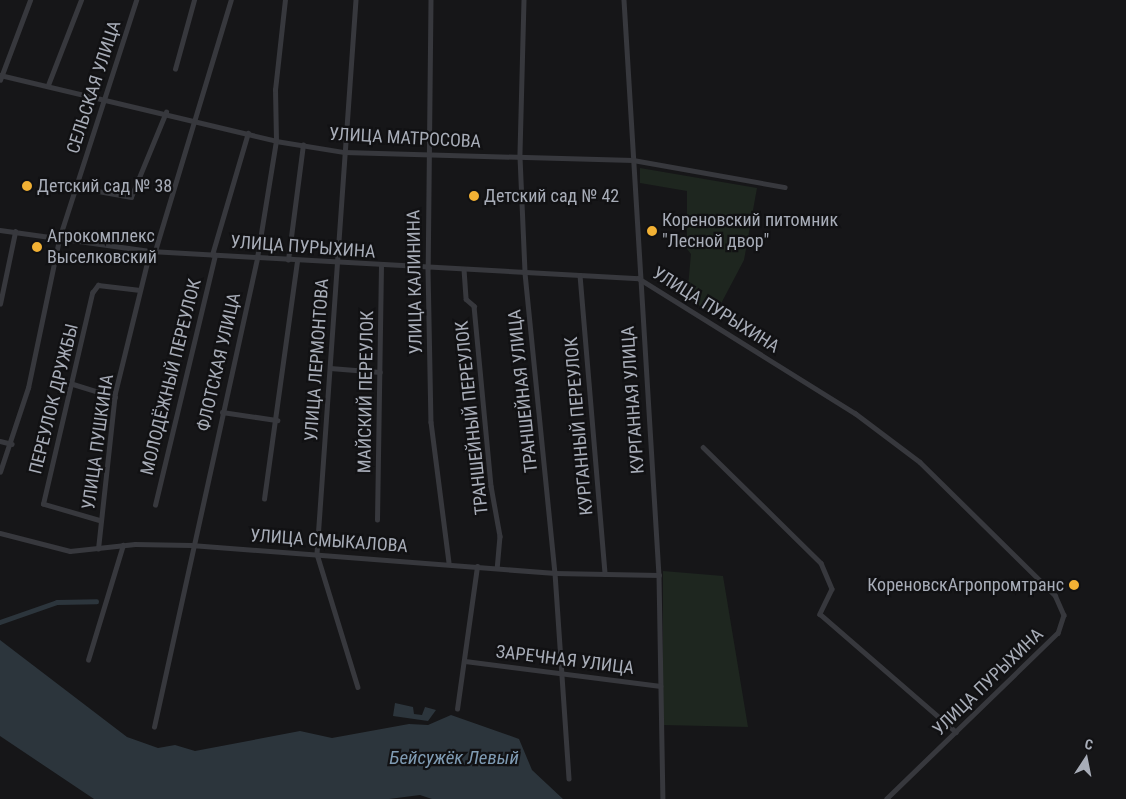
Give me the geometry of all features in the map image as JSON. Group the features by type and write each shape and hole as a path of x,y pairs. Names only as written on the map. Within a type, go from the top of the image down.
{"street":[{"path":"1,77 30,0"},
{"path":"48,85 80,0"},
{"name":"СЕЛЬСКАЯ УЛИЦА","path":"0,472 12,444 59,238 136,0"},
{"path":"175,68 194,0"},
{"name":"УЛИЦА ПУШКИНА","path":"98,549 115,397 140,290 197,120 231,0"},
{"name":"ФЛОТСКАЯ УЛИЦА","path":"154,727 191,545 257,258 276,141 275,90 285,0"},
{"name":"УЛИЦА ЛЕРМОНТОВА","path":"356,0 317,554 358,687"},
{"name":"УЛИЦА КАЛИНИНА","path":"431,0 428,268 431,422 449,563"},
{"name":"ТРАНШЕЙНАЯ УЛИЦА","path":"524,0 520,157 525,273 564,676 569,779"},
{"name":"КУРГАННАЯ УЛИЦА","path":"624,0 638,278 659,574 663,799"},
{"name":"УЛИЦА МАТРОСОВА","path":"1,77 48,85 166,112 276,141 344,152 633,160 785,188"},
{"path":"76,187 131,197 166,112"},
{"name":"МОЛОДЁЖНЫЙ ПЕРЕУЛОК","path":"154,505 213,255 248,133"},
{"path":"288,260 303,145"},
{"name":"УЛИЦА ПУРЫХИНА","path":"0,230 152,251 381,266 638,278 898,442 1062,604 1064,615 1058,633 887,799"},
{"path":"0,304 15,232"},
{"path":"264,499 277,420 297,261"},
{"name":"МАЙСКИЙ ПЕРЕУЛОК","path":"377,520 381,266"},
{"name":"ТРАНШЕЙНЫЙ ПЕРЕУЛОК","path":"464,270 466,299 474,306 491,486 500,536 497,568"},
{"name":"КУРГАННЫЙ ПЕРЕУЛОК","path":"580,275 605,574"},
{"name":"ПЕРЕУЛОК ДРУЖБЫ","path":"101,521 43,504 95,288 105,285 140,290"},
{"path":"330,368 380,372"},
{"path":"73,384 115,397"},
{"path":"222,412 277,420"},
{"path":"0,441 12,444"},
{"path":"703,448 821,563 832,589 820,614 956,732"},
{"name":"УЛИЦА СМЫКАЛОВА","path":"0,534 70,551 123,545 191,545 449,563 555,573 659,574"},
{"path":"88,660 123,545"},
{"path":"458,709 466,661 477,566"},
{"name":"ЗАРЕЧНАЯ УЛИЦА","path":"466,661 564,676 660,686"}],"shaded area":[{"path":"640,168 757,188 744,260 715,315 687,298 691,254 687,249 687,191 640,183"},
{"path":"663,571 723,576 748,727 663,725"}],"water":[{"name":"Бейсужёк Левый","path":"0,640 127,737 158,748 175,745 195,751 300,731 332,738 409,724 428,725 451,715 519,739 532,770 563,799 432,799 420,795 389,799 94,799 0,736"},
{"path":"395,703 413,707 414,714 422,715 425,707 436,710 428,721 393,716"}],"waterway":[{"path":"0,622 57,602 96,601"}],"place":[{"name":"Детский сад № 38","path":"27,186"},
{"name":"Детский сад № 42","path":"474,196"},
{"name":"Кореновский питомник \"Лесной двор\"","path":"652,231"},
{"name":"Агрокомплекс Выселковский","path":"37,247"},
{"name":"КореновскАгропромтранс","path":"1074,585"}]}
